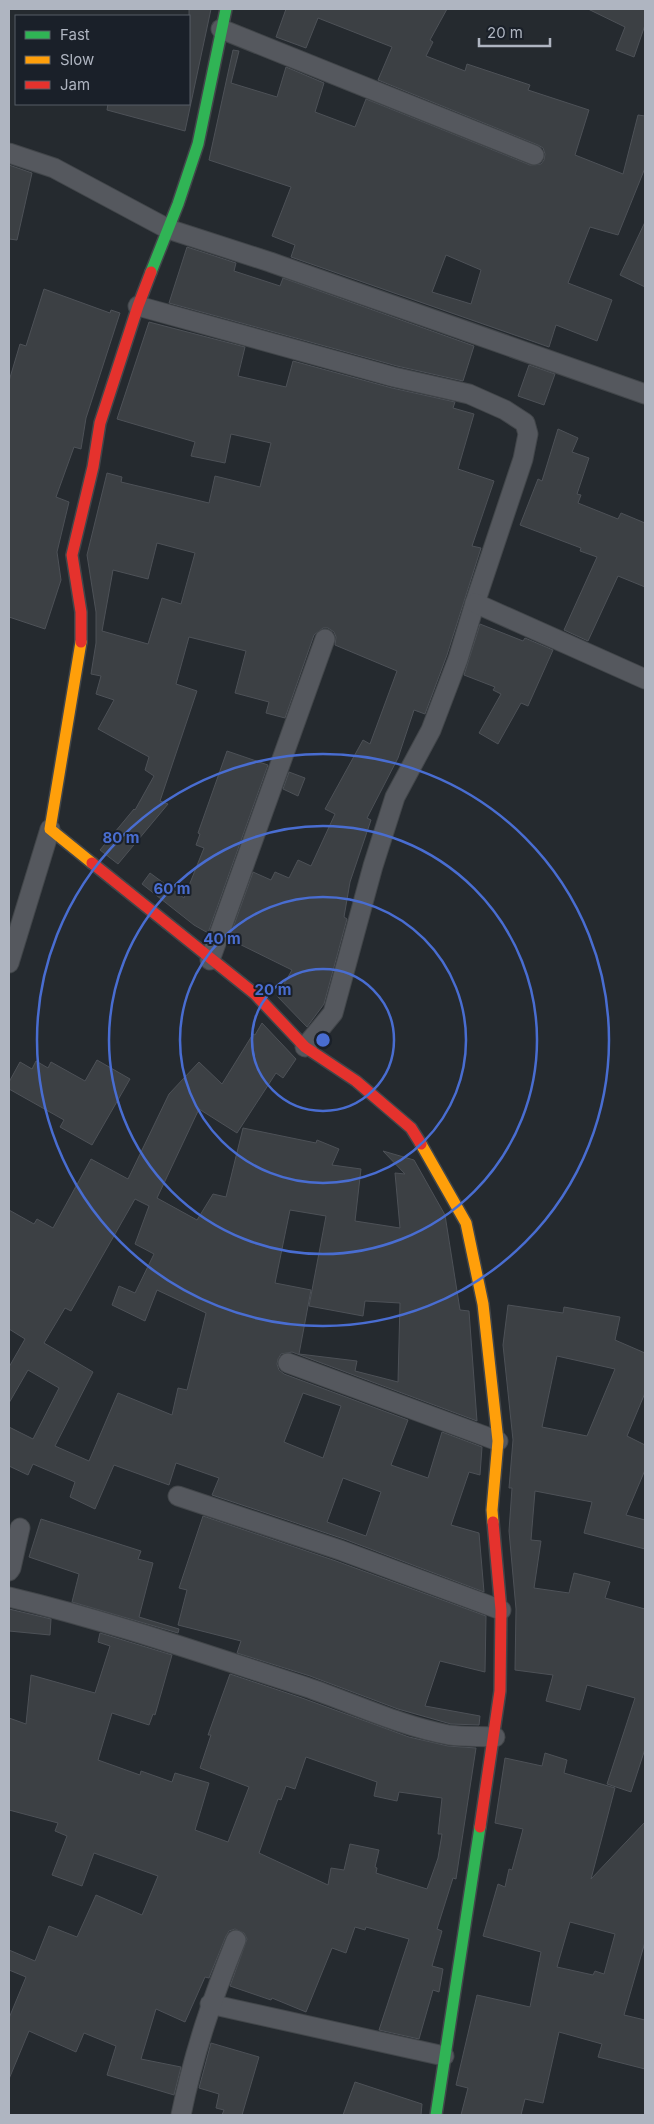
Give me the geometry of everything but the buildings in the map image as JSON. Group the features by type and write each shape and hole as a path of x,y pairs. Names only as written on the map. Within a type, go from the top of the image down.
{"street":[{"path":"9,963 13,934 50,829 81,643 81,612 72,555 91,475 100,423 138,306 198,144 226,9"},
{"path":"221,28 534,155"},
{"path":"9,153 54,168 168,229 270,262 645,393"},
{"path":"138,306 394,378 469,394 505,410 525,423 528,434 523,459 458,659 431,730 395,797 373,866 333,1013 305,1047"},
{"path":"475,603 645,679"},
{"path":"210,960 325,639"},
{"path":"50,829 210,960 255,994 305,1047 356,1081 411,1128 437,1169 466,1223 483,1304 498,1441 492,1510 501,1610 500,1691 495,1737 436,2115"},
{"path":"288,1363 498,1441"},
{"path":"178,1496 340,1550 501,1610"},
{"path":"9,1572 20,1528"},
{"path":"9,1597 132,1630 307,1687 409,1724 450,1735 495,1737"},
{"path":"181,2115 189,2073 210,2004 236,1940"},
{"path":"210,2004 444,2056"}],"traffic: fast":[{"path":"151,272 178,204 198,144 226,9"},
{"path":"436,2115 480,1827"}],"traffic: slow":[{"path":"81,642 50,829 92,863"},
{"path":"421,1144 466,1223 483,1304 498,1441 492,1510 493,1522"}],"traffic: jam":[{"path":"81,642 81,612 72,555 93,467 100,423 151,272"},
{"path":"92,863 255,994 305,1047 356,1081 411,1128 421,1144"},
{"path":"480,1827 500,1691 501,1610 493,1522"}]}
